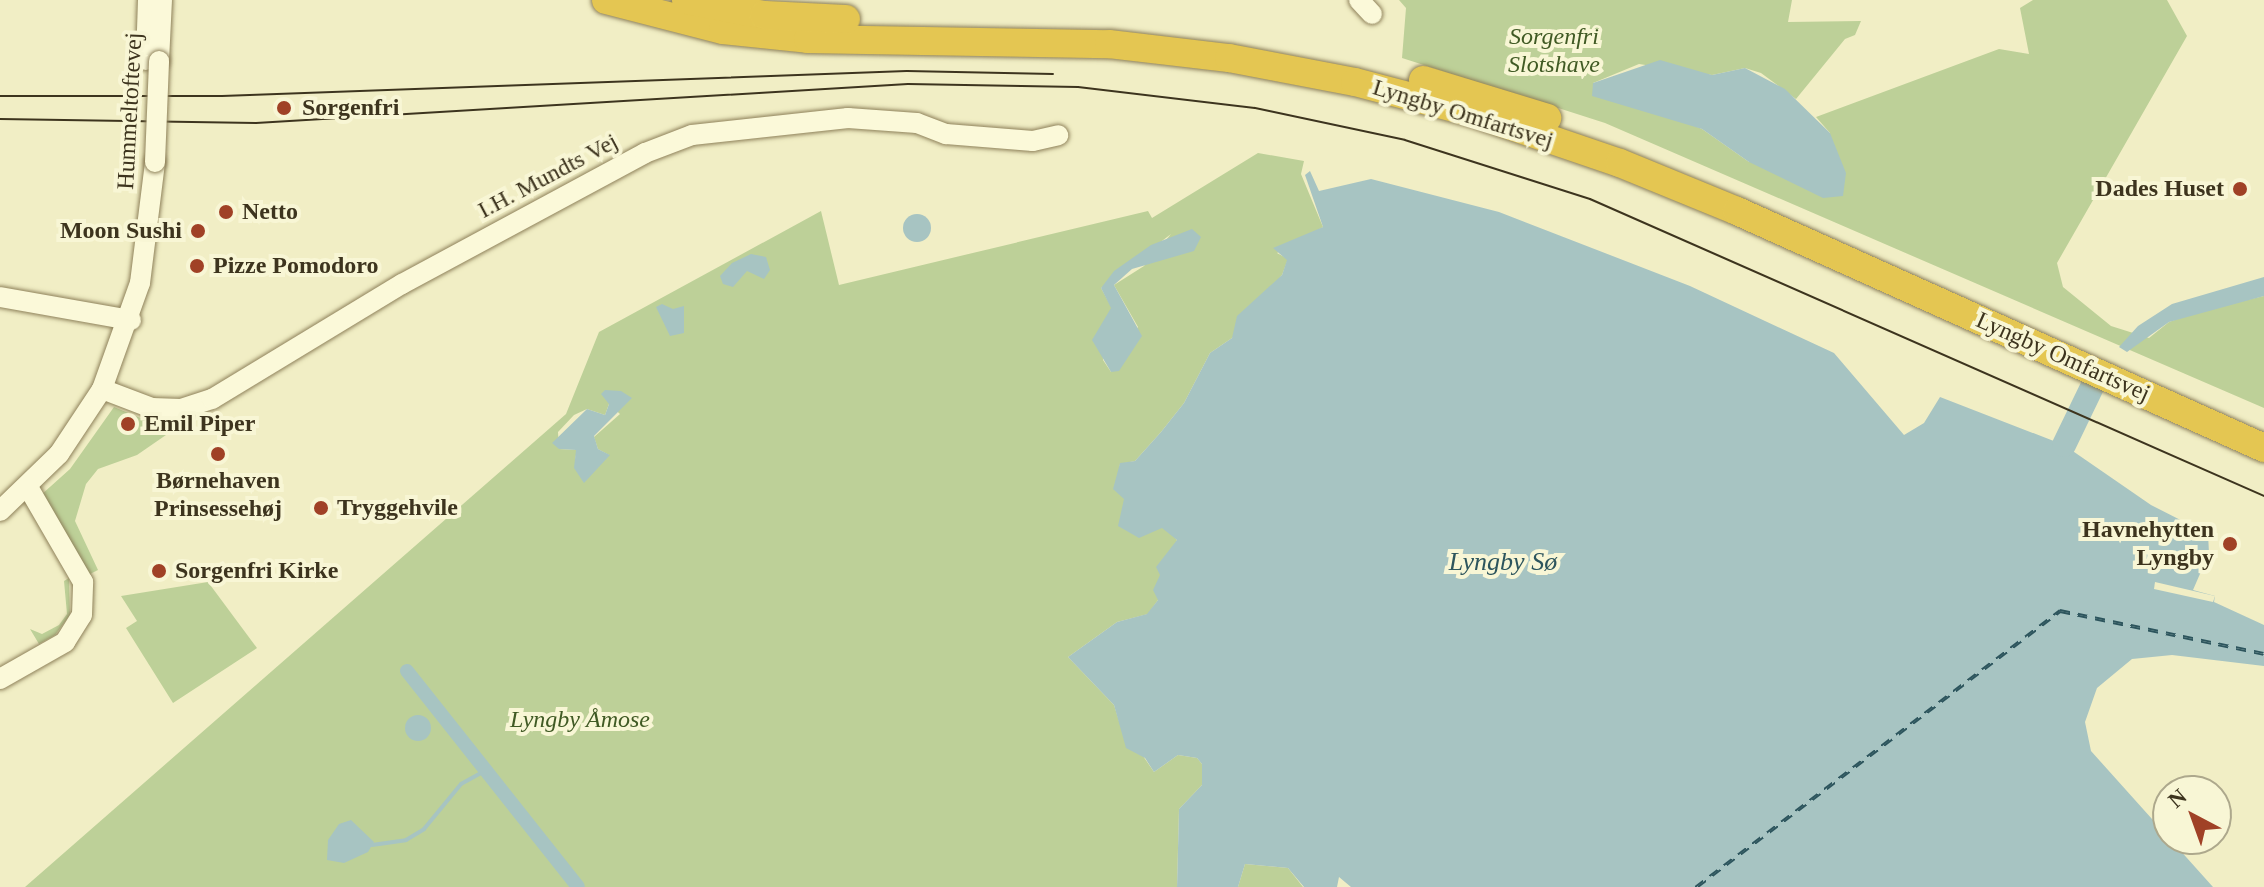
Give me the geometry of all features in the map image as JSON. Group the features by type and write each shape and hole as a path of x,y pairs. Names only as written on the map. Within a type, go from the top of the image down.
{"highway":[{"name":"Lyngby Omfartsvej","path":"606,0 723,30 808,39 1109,44 1229,58 1355,82 1473,113 1620,163 1737,211 2264,448"},
{"name":"Lyngby Omfartsvej","path":"686,0 814,19 1093,25 1215,38 1355,63 1481,95 1743,194 2264,427"}],"street":[{"name":"Hummeltoftevej","path":"0,511 28,487 78,429 102,389 131,320 148,226 153,60 148,0"},
{"name":"Hummeltoftevej","path":"153,60 162,0"},
{"name":"I.H. Mundts Vej","path":"102,389 152,408 181,409 212,399 402,284 645,153 692,135 848,118 917,123 960,135 1033,141 1058,135"},
{"path":"0,297 131,320"},
{"path":"0,679 65,642 82,615 83,582 28,487"}],"green space":[{"name":"Sorgenfri Slotshave","path":"1399,0 1792,0 1788,22 1861,21 1855,35 1845,39 1796,99 1761,73 1745,68 1712,75 1639,64 1593,83 1702,129 1749,162 1830,133 1816,117 1999,49 2029,54 2020,8 2033,0 2167,0 2187,36 2057,263 2063,287 2111,326 2149,338 2169,322 2200,311 2264,296 2264,408 1605,123 1402,58 1406,8"},
{"name":"Lyngby Åmose","path":"1258,153 1304,161 1301,174 1323,227 1277,253 1288,259 1282,275 1232,338 1210,353 1184,403 1161,432 1135,461 1120,464 1118,475 1177,540 1161,575 1158,600 1148,614 1117,622 1068,657 1114,705 1119,721 1154,772 1178,755 1197,758 1202,764 1202,785 1179,809 1177,887 25,887 566,414 599,332 821,211 839,285 1148,211 1152,218","holes":["1171,234 1144,266 1114,285 1138,327 1111,372 1103,360 1102,329 1112,308 1101,288","609,404 620,414 594,437 598,449 609,455 597,467 575,460 577,450 559,449 558,432 574,415 587,409 605,415"]},
{"path":"114,407 155,424 166,435 137,455 98,469 86,484 75,521 98,570 90,574 41,495 70,469"},
{"path":"69,578 70,615 55,635 39,644 30,629 42,634 59,625 67,614 64,581"},
{"path":"208,582 257,648 173,703 126,628 137,621 121,596"},
{"path":"1245,864 1288,868 1303,887 1238,887"}],"water":[{"path":"1660,60 1712,75 1745,68 1785,89 1830,133 1846,173 1843,196 1823,198 1749,162 1702,129 1592,96 1593,83"},
{"name":"Lyngby Sø","path":"1310,171 1319,191 1371,179 1499,212 1690,286 1834,353 1904,435 1924,423 1940,397 2064,445 2151,505 2208,534 2209,553 2193,590 2215,596 2214,602 2264,625 2264,666 2172,655 2132,659 2097,688 2085,722 2091,751 2152,819 2152,855 2184,855 2213,887 1351,887 1339,877 1337,887 1304,887 1288,868 1245,864 1238,887 1177,887 1179,809 1202,785 1202,764 1197,758 1178,755 1154,772 1145,758 1126,748 1114,705 1068,657 1117,622 1147,614 1158,600 1153,590 1160,575 1156,567 1177,540 1162,528 1139,538 1118,526 1124,499 1113,489 1120,463 1135,461 1161,432 1184,403 1210,353 1232,338 1237,316 1282,275 1287,260 1273,248 1323,227 1305,175"},
{"path":"917,214 927,218 931,228 927,238 917,242 907,238 903,228 907,218"},
{"path":"1192,229 1201,237 1194,251 1132,269 1114,285 1142,336 1119,371 1111,372 1092,340 1111,308 1101,288 1114,271 1151,245"},
{"path":"751,254 766,257 770,270 764,279 747,271 733,287 723,284 720,276 732,263"},
{"path":"2264,277 2264,296 2169,322 2127,352 2119,347 2138,326 2172,304"},
{"path":"662,304 673,309 684,306 684,333 670,336 656,307"},
{"path":"605,390 621,391 632,398 594,436 598,449 610,455 584,483 574,468 576,450 559,449 552,443 587,409 605,415 609,404 601,394"},
{"path":"418,715 427,719 431,728 427,737 418,741 409,737 405,728 409,719"},
{"path":"351,820 374,842 368,852 344,863 327,860 328,840 339,824"}],"pier":[{"path":"2155,582 2215,596 2213,602 2154,589"}],"waterway":[{"path":"2064,445 2092,387"},
{"path":"407,671 578,887"},
{"path":"372,845 406,840 424,829 461,784 486,770"}],"ferry route":[{"path":"1695,887 2060,610 2264,653"},
{"path":"1698,887 2060,612 2264,655"}],"tram line":[{"path":"0,96 222,96 907,71 1053,74"},
{"path":"0,119 256,123 908,84 1078,87 1255,108 1405,140 1590,199 2264,496"}],"place":[{"name":"Sorgenfri","path":"284,108"},
{"name":"Dades Huset","path":"2240,189"},
{"name":"Netto","path":"226,212"},
{"name":"Moon Sushi","path":"198,231"},
{"name":"Pizze Pomodoro","path":"197,266"},
{"name":"Emil Piper","path":"128,424"},
{"name":"Børnehaven Prinsessehøj","path":"218,454"},
{"name":"Tryggehvile","path":"321,508"},
{"name":"Havnehytten Lyngby","path":"2230,544"},
{"name":"Sorgenfri Kirke","path":"159,571"}]}
